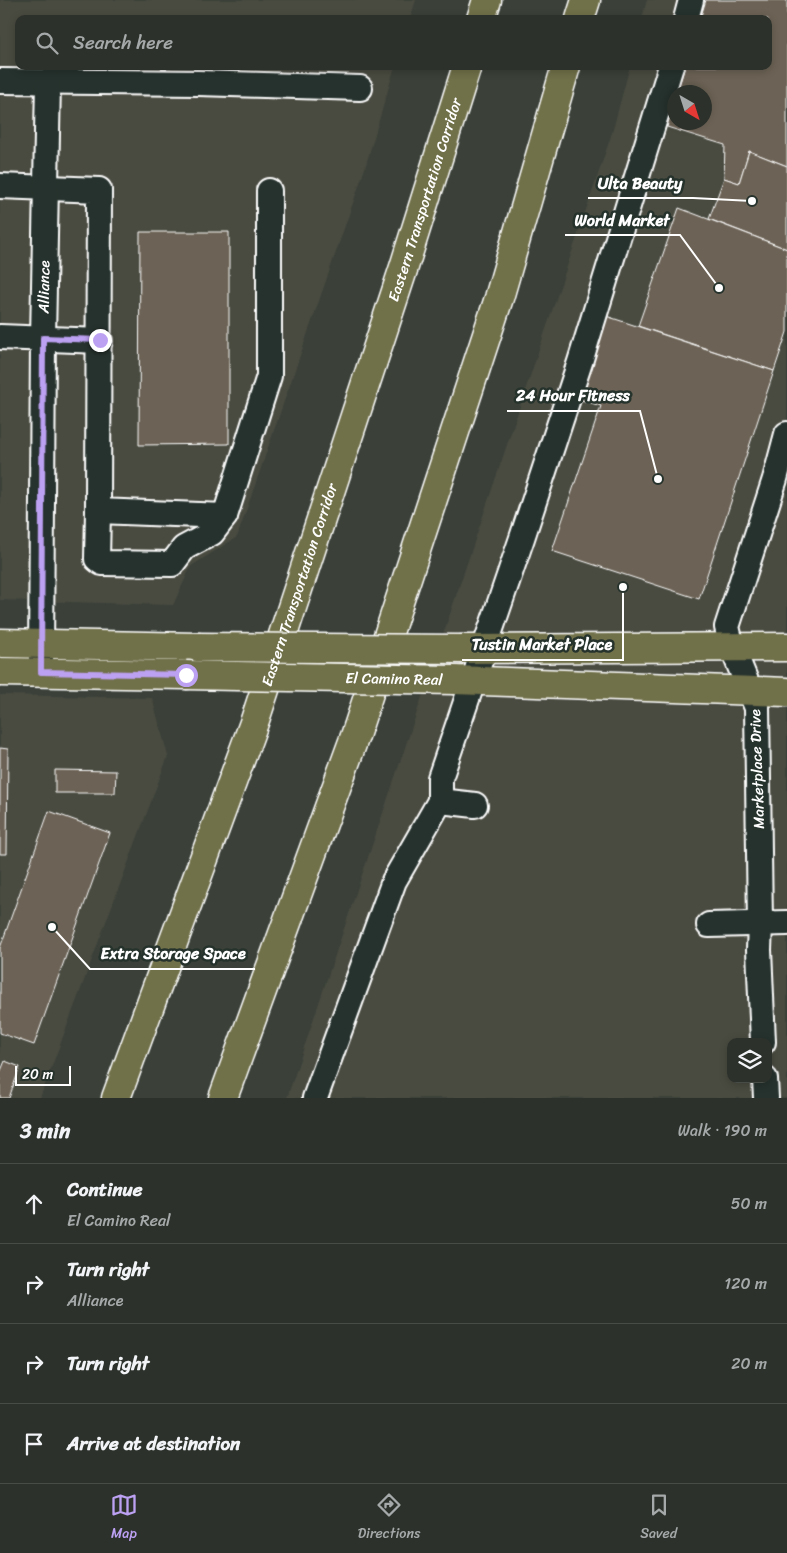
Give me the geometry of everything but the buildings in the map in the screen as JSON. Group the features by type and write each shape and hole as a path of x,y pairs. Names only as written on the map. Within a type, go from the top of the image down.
{"main road":[{"path":"483,15 487,0"},
{"path":"581,15 586,0"},
{"name":"Eastern Transportation Corridor","path":"116,1098 256,720 404,267 466,70"},
{"path":"223,1098 355,736 499,298 565,70"},
{"name":"El Camino Real","path":"0,643 473,650 787,647"},
{"name":"El Camino Real","path":"0,672 463,680 787,692"}],"street":[{"path":"687,15 692,0"},
{"path":"315,1098 394,881 440,801 440,778 463,680 580,362 670,70"},
{"path":"0,81 198,83 360,88"},
{"name":"Alliance","path":"41,672 43,338 48,82"},
{"path":"0,186 99,190 100,340 97,559 102,563 172,564 184,548 212,534 225,516 269,376 270,191"},
{"path":"0,337 100,340"},
{"name":"Marketplace Drive","path":"763,1038 759,950 757,708 732,647 726,627 766,507 781,479 787,434"},
{"path":"98,511 225,516"},
{"path":"440,801 475,805"},
{"path":"709,925 787,923"},
{"path":"765,1083 766,1098"}],"shaded area":[{"path":"0,0 416,0 411,15 15,15 15,70 394,70 364,171 237,537 191,566 173,605 0,600"},
{"path":"647,0 787,0 787,1098 287,1098 612,133 629,70 772,70 772,15 643,15"},
{"path":"0,695 152,698 168,756 40,1098 0,1098"}],"place":[{"name":"Ulta Beauty","path":"752,201"},
{"name":"World Market","path":"719,288"},
{"name":"24 Hour Fitness","path":"658,479"},
{"name":"Tustin Market Place","path":"623,587"},
{"name":"Extra Storage Space","path":"52,927"}],"route":[{"path":"100,340 43,338 41,672 186,675"}]}
